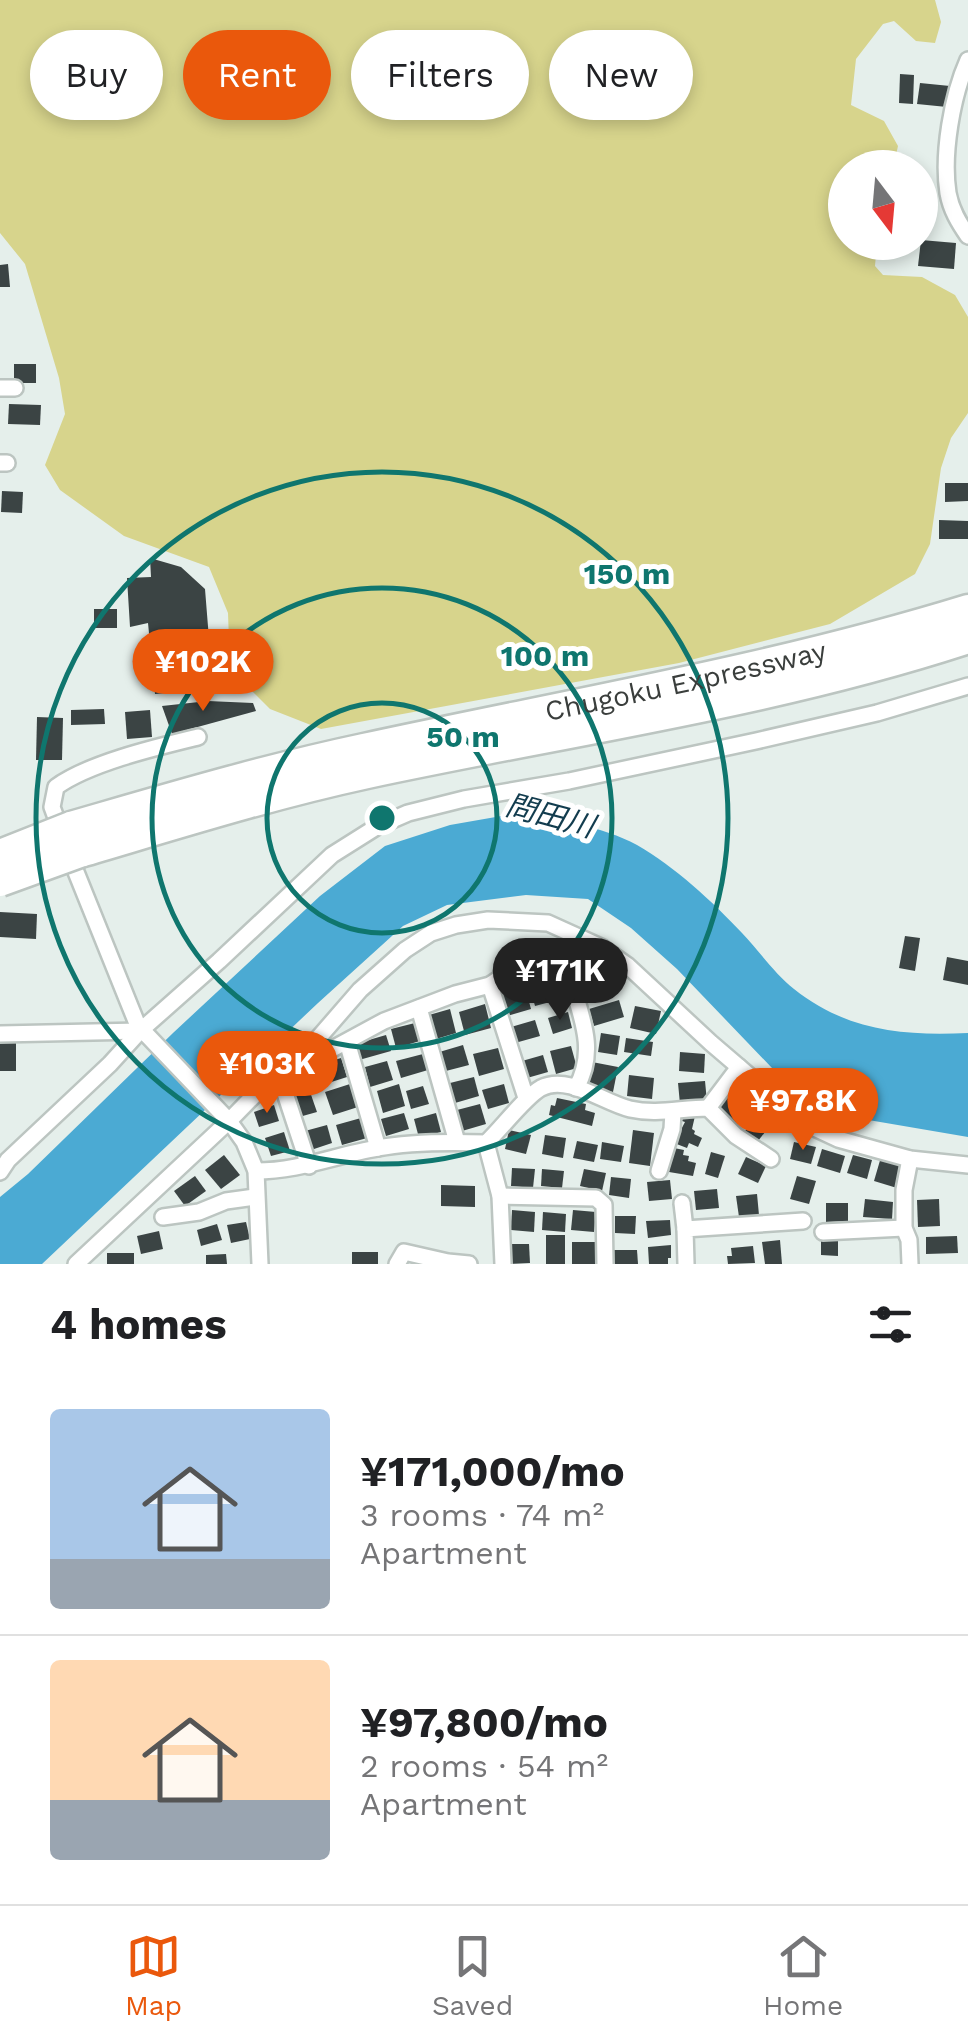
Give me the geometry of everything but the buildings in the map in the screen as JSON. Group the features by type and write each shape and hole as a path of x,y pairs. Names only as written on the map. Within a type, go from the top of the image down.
{"highway":[{"name":"Chugoku Expressway","path":"0,882 76,840 216,785 361,749 752,668 968,610"},
{"name":"Chugoku Expressway","path":"0,855 210,814 363,774 761,693 968,638"}],"street":[{"path":"968,60 956,95 948,171 948,194 955,216 968,236"},
{"path":"0,1172 8,1160 332,855 378,826 408,813 464,799 756,741 877,713 968,686"},
{"path":"198,738 72,775 56,788 52,807 143,1032 227,1118 244,1142 256,1171 260,1264"},
{"path":"76,1264 227,1118 314,1043 360,990 405,950 431,933 488,920 548,923 601,947 628,966 810,1126 838,1139 910,1158 968,1164"},
{"path":"309,1166 283,1087 323,1054 384,1021 490,985 533,961 571,980 587,1043 585,1072 576,1088"},
{"path":"490,985 526,1098"},
{"path":"419,1008 457,1142"},
{"path":"0,1034 143,1032"},
{"path":"347,1042 378,1148"},
{"path":"708,1108 739,1067"},
{"path":"256,1171 309,1166 378,1148 457,1142 486,1144 526,1098 554,1084 576,1088 626,1108 652,1112 708,1108 736,1136 771,1159"},
{"path":"659,1171 673,1112"},
{"path":"486,1144 500,1196 504,1264"},
{"path":"910,1158 904,1190 904,1228 910,1264"},
{"path":"500,1196 596,1198 604,1205 605,1264"},
{"path":"163,1217 256,1197"},
{"path":"682,1203 686,1264"},
{"path":"685,1229 803,1221"},
{"path":"823,1232 904,1228"},
{"path":"98,1264 99,1243"},
{"path":"397,1264 404,1252 470,1264"}],"shaded area":[{"path":"0,0 935,0 941,22 935,43 916,41 894,21 883,24 856,59 851,105 884,121 898,146 897,150 828,150 828,260 876,260 875,266 883,275 922,277 955,295 968,317 968,413 951,438 941,468 930,544 915,574 830,624 679,663 321,729 270,709 230,669 228,613 209,567 124,536 60,490 45,465 65,414 59,378 25,264 0,233"}],"water":[{"path":"519,813 594,828 637,845 679,874 718,909 787,983 834,1014 876,1028 968,1033 968,1137 845,1116 806,1098 677,969 631,928 588,899 526,895 447,905 403,926 42,1264 0,1264 0,1197 320,896 385,846 450,825"}],"water label":[{"name":"問田川","path":"550,816"}]}
